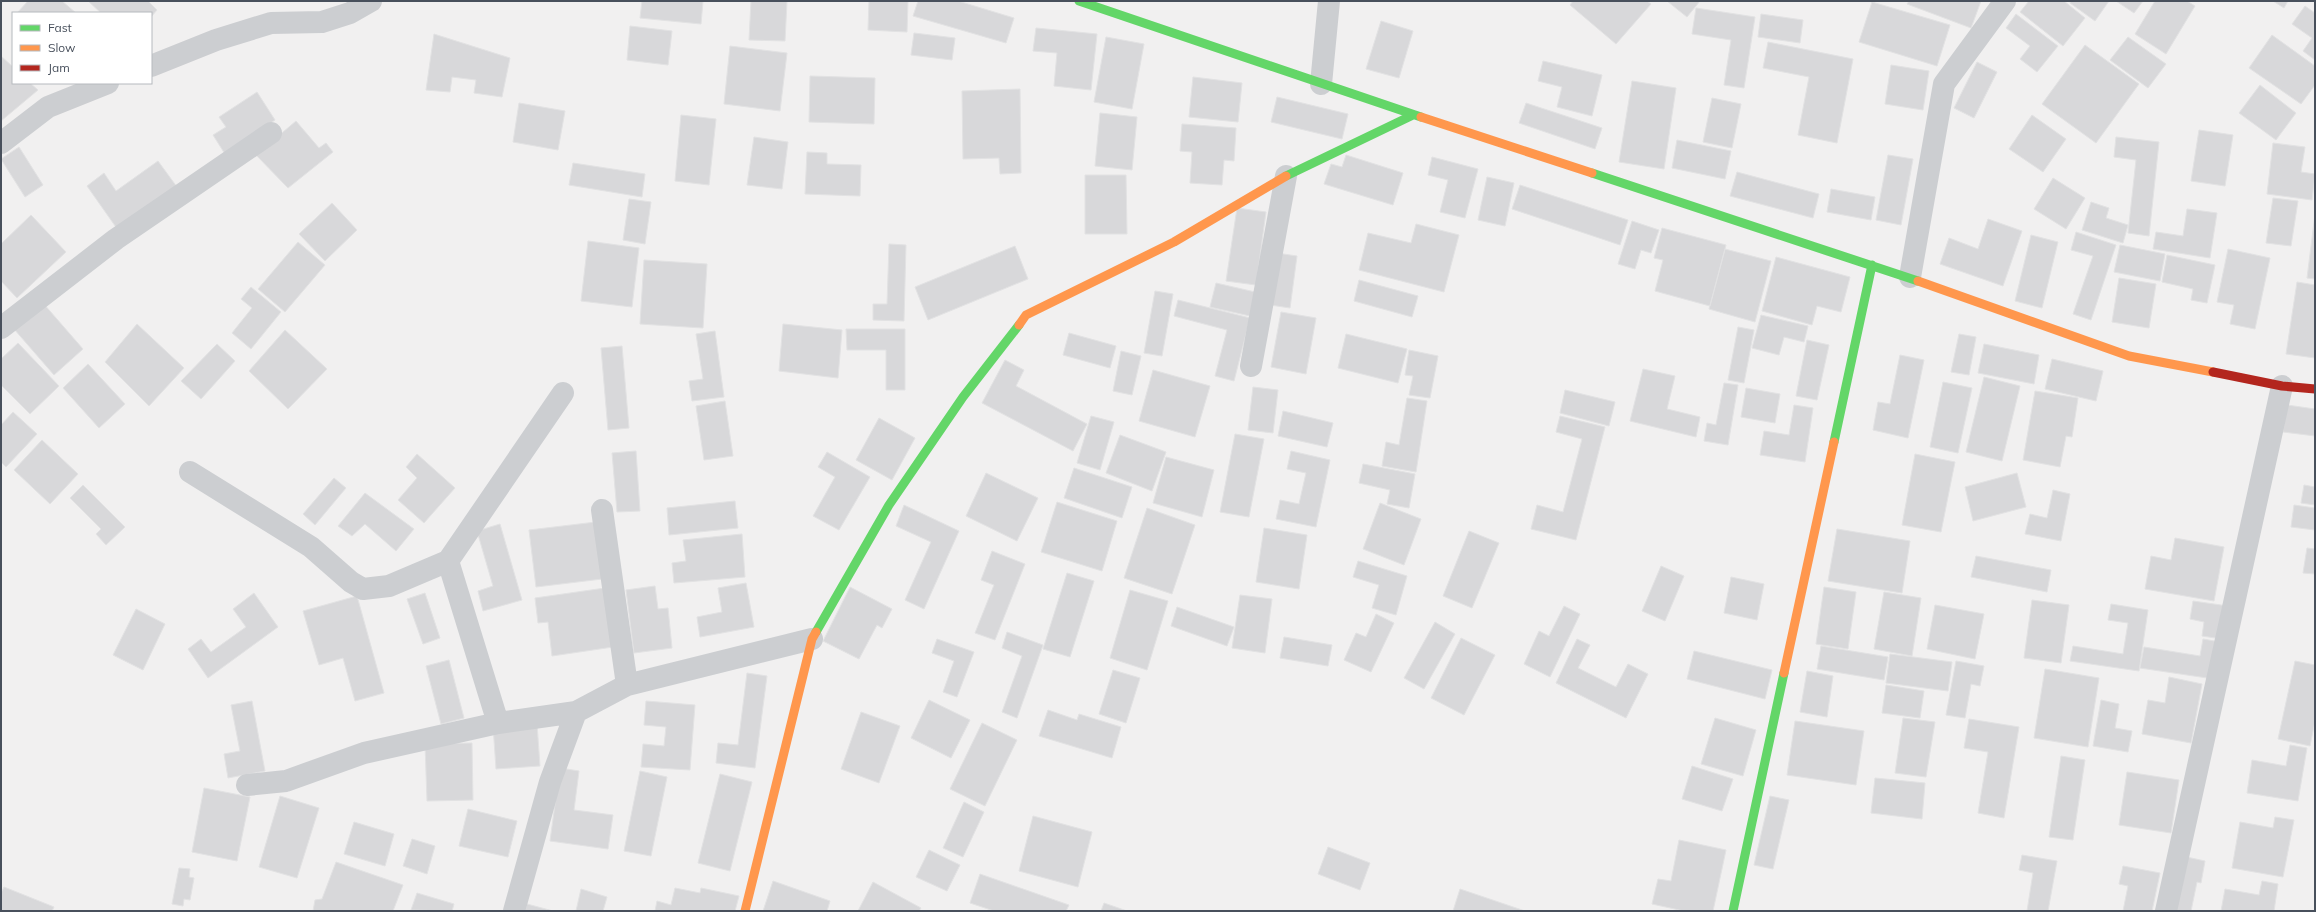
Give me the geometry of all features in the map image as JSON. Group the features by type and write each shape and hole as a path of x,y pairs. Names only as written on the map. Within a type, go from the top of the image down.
{"street":[{"path":"152,66 216,40 271,23 322,22 350,13 371,1"},
{"path":"1079,1 1413,115 1910,277 2129,356 2282,386 2315,389"},
{"path":"1321,84 1329,1"},
{"path":"1910,277 1944,84 2005,1"},
{"path":"1,143 48,107 106,84"},
{"path":"745,911 812,639 889,505 963,397 1026,315 1174,242 1286,176 1413,115"},
{"path":"1,328 116,238 271,133"},
{"path":"1251,366 1286,176"},
{"path":"1733,911 1872,265"},
{"path":"2166,911 2282,386"},
{"path":"190,472 311,547 351,582 363,589 389,586 448,561 563,393"},
{"path":"602,510 627,685"},
{"path":"448,561 498,723"},
{"path":"247,785 286,781 364,753 498,723 576,712 627,685 812,639"},
{"path":"514,911 550,782 576,712"}],"building":[{"path":"28,1 62,1 75,12 18,12"},
{"path":"88,1 148,1 157,10 152,16 152,12 100,12"},
{"path":"642,1 703,1 701,24 640,18"},
{"path":"751,1 787,1 785,41 749,40"},
{"path":"869,1 908,1 907,32 868,30"},
{"path":"918,1 958,1 1014,18 1006,43 913,16"},
{"path":"1573,1 1647,1 1651,4 1616,44 1570,5"},
{"path":"1667,1 1700,1 1687,17"},
{"path":"1909,1 1981,1 1971,28 1907,4"},
{"path":"2029,1 2064,1 2085,18 2063,46 2020,12"},
{"path":"2071,1 2109,1 2095,21 2070,3"},
{"path":"2116,1 2143,1 2134,13"},
{"path":"2155,1 2187,1 2195,6 2166,54 2135,34"},
{"path":"2273,1 2288,1 2284,8"},
{"path":"1872,2 1950,25 1937,66 1859,42"},
{"path":"2305,6 2315,13 2315,60 2303,51 2312,38 2292,24"},
{"path":"1696,8 1755,17 1744,88 1724,85 1731,40 1692,34"},
{"path":"1761,14 1803,20 1800,43 1758,37"},
{"path":"2016,14 2058,46 2037,72 2020,59 2030,46 2006,28"},
{"path":"1381,21 1413,31 1399,78 1366,69"},
{"path":"630,26 672,31 668,65 627,60"},
{"path":"1036,28 1097,34 1091,90 1054,86 1057,53 1033,51"},
{"path":"914,33 955,38 952,60 911,55"},
{"path":"434,34 510,58 502,97 474,93 476,80 452,77 450,92 426,90"},
{"path":"2272,35 2315,66 2315,85 2301,104 2249,68"},
{"path":"1106,37 1144,44 1132,109 1094,102"},
{"path":"2128,37 2166,64 2148,88 2110,60"},
{"path":"1768,42 1853,59 1837,143 1798,135 1809,77 1763,68"},
{"path":"2085,45 2139,84 2096,143 2042,104"},
{"path":"730,46 787,53 780,111 724,104"},
{"path":"1,56 12,66 12,84 31,84 38,90 1,121"},
{"path":"1543,61 1602,75 1592,116 1557,107 1562,87 1538,81"},
{"path":"1977,62 1997,72 1974,118 1954,108"},
{"path":"1891,65 1929,71 1923,110 1885,104"},
{"path":"810,76 875,78 874,124 809,122"},
{"path":"1193,77 1242,83 1238,122 1189,117"},
{"path":"1632,81 1676,88 1664,169 1619,162"},
{"path":"2260,85 2296,113 2276,140 2239,113"},
{"path":"1020,89 1021,173 1000,174 999,158 963,159 962,91"},
{"path":"257,92 275,120 225,154 213,135 226,127 219,117"},
{"path":"1277,97 1348,114 1342,139 1271,122"},
{"path":"1712,98 1741,104 1732,148 1703,142"},
{"path":"519,103 565,111 558,150 513,142"},
{"path":"1526,103 1602,128 1595,149 1519,123"},
{"path":"1100,113 1137,117 1132,170 1095,166"},
{"path":"681,115 716,119 709,185 675,181"},
{"path":"2032,115 2066,139 2043,172 2009,149"},
{"path":"296,121 319,148 326,143 333,152 288,188 256,155"},
{"path":"1182,124 1236,128 1234,161 1224,160 1222,185 1190,183 1192,152 1180,151"},
{"path":"2199,130 2233,135 2225,186 2191,181"},
{"path":"754,137 788,142 782,189 747,185"},
{"path":"2116,137 2159,142 2149,236 2128,233 2136,160 2114,157"},
{"path":"1677,140 1731,151 1725,179 1672,168"},
{"path":"2273,143 2305,147 2301,172 2315,174 2312,200 2267,194"},
{"path":"19,147 43,185 25,197 1,159"},
{"path":"807,152 827,153 827,164 861,165 860,196 805,194"},
{"path":"1346,155 1403,173 1393,205 1324,184 1331,164 1342,167"},
{"path":"1888,155 1913,159 1901,225 1876,220"},
{"path":"1432,157 1478,169 1465,218 1440,212 1448,180 1428,175"},
{"path":"158,161 177,187 118,230 87,186 104,173 116,191"},
{"path":"573,163 645,174 642,197 569,185"},
{"path":"1737,172 1819,194 1813,218 1730,196"},
{"path":"1085,175 1126,175 1127,234 1085,234"},
{"path":"1487,177 1514,183 1505,226 1478,220"},
{"path":"2053,178 2085,198 2066,229 2034,209"},
{"path":"1520,185 1628,220 1620,245 1512,209"},
{"path":"1831,189 1875,197 1871,220 1827,212"},
{"path":"2273,198 2298,201 2291,246 2266,243"},
{"path":"629,199 651,202 645,244 623,240"},
{"path":"2091,202 2109,208 2106,218 2128,225 2123,243 2082,230"},
{"path":"332,203 357,230 325,261 299,234"},
{"path":"1237,208 1266,212 1256,285 1226,281"},
{"path":"2187,209 2217,213 2210,258 2153,249 2156,232 2183,236"},
{"path":"2315,214 2315,279 2307,278"},
{"path":"31,215 66,252 17,298 1,281 1,244"},
{"path":"1988,219 2022,231 2003,286 1940,264 1949,238 1978,249"},
{"path":"1632,221 1659,230 1651,253 1641,250 1635,269 1618,264"},
{"path":"1416,224 1459,235 1444,292 1359,270 1368,233 1411,243"},
{"path":"1662,228 1726,245 1710,306 1655,291 1663,260 1654,258"},
{"path":"2076,232 2116,245 2091,320 2073,314 2093,256 2071,250"},
{"path":"2031,235 2058,242 2042,308 2015,301"},
{"path":"588,241 639,248 632,307 581,301"},
{"path":"298,242 325,265 285,312 258,289"},
{"path":"889,244 906,245 904,321 873,320 873,304 887,304"},
{"path":"2120,245 2165,254 2160,281 2114,272"},
{"path":"1015,246 1028,279 928,320 915,287"},
{"path":"1725,249 1771,261 1755,322 1709,309"},
{"path":"2228,249 2270,258 2255,329 2230,324 2234,305 2217,302"},
{"path":"1277,253 1297,256 1290,308 1270,305"},
{"path":"2167,255 2215,265 2207,303 2191,300 2193,289 2162,282"},
{"path":"1776,257 1850,277 1841,312 1817,306 1812,325 1762,311"},
{"path":"644,260 707,264 703,328 640,324"},
{"path":"2119,278 2156,284 2149,328 2112,322"},
{"path":"1359,280 1418,296 1412,317 1354,301"},
{"path":"2297,282 2315,285 2315,358 2286,354"},
{"path":"1216,283 1255,292 1250,316 1210,307"},
{"path":"251,287 281,312 251,349 232,333 252,308 241,299"},
{"path":"1155,291 1173,294 1162,356 1144,353"},
{"path":"1178,300 1250,318 1234,381 1215,376 1227,330 1174,316"},
{"path":"43,303 83,349 54,375 14,329"},
{"path":"1281,312 1316,318 1306,374 1271,367"},
{"path":"1761,315 1808,326 1804,342 1784,337 1779,355 1752,348"},
{"path":"137,324 184,368 149,406 105,362"},
{"path":"783,324 842,330 838,378 779,371"},
{"path":"1738,327 1754,330 1744,383 1728,380"},
{"path":"846,329 905,329 905,390 886,390 886,350 847,350"},
{"path":"285,330 327,369 288,409 249,371"},
{"path":"715,331 724,397 692,401 689,381 703,379 696,334"},
{"path":"1069,333 1116,346 1110,368 1063,355"},
{"path":"1346,334 1407,349 1398,383 1338,368"},
{"path":"1959,334 1976,337 1969,375 1951,372"},
{"path":"1807,340 1829,345 1817,400 1796,396"},
{"path":"18,343 59,386 30,414 1,385 1,359"},
{"path":"217,344 235,361 201,399 181,381"},
{"path":"1984,344 2039,355 2034,384 1978,373"},
{"path":"622,346 629,428 608,430 601,348"},
{"path":"1409,350 1438,356 1430,398 1409,395 1413,376 1405,375"},
{"path":"1121,351 1141,356 1132,395 1113,391"},
{"path":"1900,355 1924,360 1908,438 1873,430 1878,402 1890,404"},
{"path":"2052,359 2103,371 2096,401 2045,389"},
{"path":"1005,360 1024,370 1016,386 1087,424 1073,451 982,403"},
{"path":"88,364 125,404 99,428 63,388"},
{"path":"1643,369 1675,376 1667,409 1700,417 1696,437 1630,421"},
{"path":"1153,370 1210,386 1195,437 1139,421"},
{"path":"1984,377 2020,386 2002,461 1966,452"},
{"path":"1943,382 1972,388 1958,453 1930,447"},
{"path":"1724,383 1738,385 1728,445 1704,441 1707,423 1716,425"},
{"path":"1253,387 1278,390 1273,433 1248,430"},
{"path":"1746,388 1780,394 1775,423 1741,417"},
{"path":"1565,390 1615,402 1609,426 1560,413"},
{"path":"2035,391 2078,398 2072,437 2066,436 2060,467 2023,460"},
{"path":"1407,398 1427,401 1416,472 1382,466 1386,442 1399,445"},
{"path":"725,401 733,456 704,460 696,406"},
{"path":"1794,405 1813,408 1805,462 1760,455 1764,431 1789,435"},
{"path":"2287,405 2315,409 2315,436 2283,432"},
{"path":"1283,411 1333,423 1327,447 1278,436"},
{"path":"13,412 37,434 6,467 1,462 1,425"},
{"path":"1091,416 1114,422 1100,470 1077,463"},
{"path":"1560,416 1605,427 1576,540 1531,529 1537,505 1563,512 1582,439 1556,432"},
{"path":"879,418 915,438 892,480 856,460"},
{"path":"1235,434 1264,439 1249,517 1220,512"},
{"path":"1120,435 1166,452 1152,491 1106,473"},
{"path":"42,440 78,474 50,504 14,470"},
{"path":"636,451 640,511 617,512 612,453"},
{"path":"1291,451 1330,460 1316,527 1276,519 1280,500 1299,504 1306,473 1287,469"},
{"path":"827,452 870,477 839,530 813,516 835,477 818,467"},
{"path":"417,454 455,488 424,523 398,500 417,478 406,467"},
{"path":"1915,454 1955,462 1941,532 1902,525"},
{"path":"1166,457 1214,470 1202,517 1153,503"},
{"path":"1363,464 1415,474 1409,508 1387,504 1390,490 1359,483"},
{"path":"1074,468 1132,487 1122,518 1064,498"},
{"path":"986,473 1038,498 1017,541 966,516"},
{"path":"2017,473 2026,507 1973,521 1965,487"},
{"path":"334,478 346,488 315,525 303,514"},
{"path":"83,485 125,527 106,545 96,534 101,529 70,498"},
{"path":"2304,485 2315,487 2315,505 2301,503"},
{"path":"2053,490 2070,494 2061,541 2025,534 2030,514 2047,518"},
{"path":"365,493 414,529 396,551 365,524 352,536 338,526"},
{"path":"735,501 738,528 669,535 667,508"},
{"path":"1057,502 1117,521 1102,571 1041,552"},
{"path":"1380,503 1421,519 1404,565 1363,549"},
{"path":"904,505 959,531 924,609 905,600 931,542 896,526"},
{"path":"2294,505 2315,508 2315,530 2291,527"},
{"path":"1147,508 1195,525 1172,594 1124,578"},
{"path":"596,522 602,579 536,587 529,530"},
{"path":"500,524 522,600 483,611 478,591 493,586 477,531"},
{"path":"1264,528 1307,535 1299,589 1256,582"},
{"path":"1837,529 1910,541 1902,593 1828,581"},
{"path":"1469,531 1499,543 1472,608 1443,596"},
{"path":"742,534 745,577 674,583 672,563 686,561 683,540"},
{"path":"2175,538 2224,547 2214,601 2145,589 2151,556 2171,560"},
{"path":"2307,548 2315,549 2315,574 2303,573"},
{"path":"992,551 1025,564 995,640 975,633 994,585 981,580"},
{"path":"1976,556 2051,570 2047,592 1971,577"},
{"path":"1358,561 1407,576 1396,615 1372,608 1379,585 1353,577"},
{"path":"1661,566 1684,576 1665,621 1642,611"},
{"path":"1067,573 1094,581 1070,657 1043,649"},
{"path":"1731,577 1764,584 1757,620 1724,613"},
{"path":"746,583 754,627 700,637 697,617 722,612 718,588"},
{"path":"655,586 658,609 668,608 672,648 634,653 626,590"},
{"path":"850,587 892,609 882,628 877,625 859,659 823,641"},
{"path":"1824,587 1856,592 1848,649 1816,644"},
{"path":"605,588 613,647 552,656 548,622 538,623 535,598"},
{"path":"1130,590 1168,601 1147,670 1110,658"},
{"path":"1884,592 1921,598 1912,656 1874,649"},
{"path":"254,593 278,627 208,678 188,649 201,639 211,652 246,627 233,609"},
{"path":"425,593 440,638 423,644 407,599"},
{"path":"1240,595 1272,599 1265,653 1232,648"},
{"path":"357,596 384,693 355,701 343,658 319,665 303,611"},
{"path":"2032,600 2069,605 2061,663 2024,658"},
{"path":"2193,601 2228,606 2222,639 2202,636 2204,622 2190,619"},
{"path":"2111,604 2148,610 2139,671 2070,661 2073,646 2123,654 2128,623 2108,620"},
{"path":"1935,605 1984,614 1975,659 1927,649"},
{"path":"1564,606 1580,614 1550,677 1524,664 1539,631 1549,636"},
{"path":"1177,607 1234,627 1227,646 1171,626"},
{"path":"136,609 165,624 143,670 113,655"},
{"path":"1376,614 1394,623 1371,672 1344,660 1356,633 1366,637"},
{"path":"1435,622 1455,634 1424,689 1404,678"},
{"path":"1007,632 1043,645 1017,718 1002,712 1022,656 1002,648"},
{"path":"1284,637 1332,645 1328,666 1280,658"},
{"path":"1461,638 1495,655 1464,715 1431,698"},
{"path":"937,639 974,652 957,697 943,692 954,661 932,653"},
{"path":"1577,639 1590,645 1578,668 1616,687 1628,664 1648,674 1626,718 1556,683"},
{"path":"2203,639 2220,642 2214,679 2140,668 2144,647 2200,656"},
{"path":"1821,646 1888,657 1884,680 1817,669"},
{"path":"1694,651 1772,670 1765,699 1687,679"},
{"path":"1890,654 1952,662 1948,691 1886,683"},
{"path":"449,660 464,718 441,724 426,666"},
{"path":"1956,661 1984,666 1980,686 1971,684 1965,718 1946,715"},
{"path":"2295,661 2315,665 2315,721 2310,746 2278,739"},
{"path":"2045,669 2099,678 2088,747 2034,738"},
{"path":"1113,670 1140,678 1126,723 1099,714"},
{"path":"1807,671 1833,676 1827,717 1800,712"},
{"path":"747,673 767,676 755,768 716,763 718,743 738,745"},
{"path":"2169,677 2202,684 2191,743 2142,734 2148,700 2165,703"},
{"path":"1886,685 1924,691 1920,718 1882,713"},
{"path":"929,700 970,720 951,758 911,738"},
{"path":"2101,700 2119,704 2115,728 2132,731 2128,752 2093,746"},
{"path":"252,701 265,771 228,778 224,754 240,751 231,705"},
{"path":"646,701 695,705 690,770 641,767 643,744 664,746 666,727 644,725"},
{"path":"1048,710 1077,720 1079,714 1121,727 1112,758 1039,736"},
{"path":"861,712 900,726 879,783 841,769"},
{"path":"1715,718 1756,730 1743,776 1701,764"},
{"path":"1903,718 1935,722 1926,777 1895,773"},
{"path":"1969,719 2019,727 2004,818 1978,813 1988,752 1964,748"},
{"path":"1795,721 1864,731 1856,785 1787,775"},
{"path":"537,723 540,766 496,769 493,726"},
{"path":"982,723 1017,740 985,806 950,789"},
{"path":"472,743 473,800 427,801 425,744"},
{"path":"2290,745 2307,748 2298,801 2247,793 2252,760 2286,766"},
{"path":"2061,756 2085,760 2073,840 2049,837"},
{"path":"1692,766 1733,779 1722,811 1682,799"},
{"path":"560,768 579,771 574,810 613,815 608,849 550,841"},
{"path":"640,771 667,777 651,856 624,851"},
{"path":"2127,772 2179,780 2171,833 2119,825"},
{"path":"720,774 752,782 730,871 698,863"},
{"path":"1875,778 1925,783 1922,819 1871,813"},
{"path":"204,788 250,797 237,861 192,852"},
{"path":"280,796 319,808 297,878 259,867"},
{"path":"1770,796 1789,800 1773,869 1754,865"},
{"path":"964,802 984,812 963,857 943,848"},
{"path":"468,809 517,821 508,857 459,846"},
{"path":"1033,816 1092,832 1078,887 1019,871"},
{"path":"2275,817 2294,820 2283,877 2232,868 2240,822 2273,828"},
{"path":"354,822 394,834 385,866 344,854"},
{"path":"412,839 435,846 427,874 403,866"},
{"path":"1679,840 1726,850 1713,911 1684,911 1652,904 1658,879 1671,881"},
{"path":"1328,847 1370,863 1360,890 1318,874"},
{"path":"929,850 960,865 947,891 916,877"},
{"path":"2022,855 2057,861 2048,911 2027,911 2033,873 2019,870"},
{"path":"2182,856 2205,861 2201,883 2197,882 2191,911 2171,911"},
{"path":"336,862 403,885 393,911 313,911 315,900 322,899"},
{"path":"2123,866 2160,873 2152,911 2123,911 2128,886 2119,884"},
{"path":"179,868 190,869 189,877 194,878 190,900 184,899 183,906 172,904"},
{"path":"980,874 1069,905 1066,911 994,911 970,903"},
{"path":"773,881 830,901 827,911 763,911"},
{"path":"2262,881 2278,884 2274,911 2221,911 2225,889 2259,895"},
{"path":"873,882 921,908 919,911 858,911"},
{"path":"4,887 54,907 52,911 1,911 1,893"},
{"path":"675,888 700,893 701,888 739,896 735,911 655,911 657,901 671,905"},
{"path":"581,889 607,897 603,911 576,911"},
{"path":"1460,889 1525,911 1453,911"},
{"path":"417,893 454,904 452,911 411,910"},
{"path":"1104,903 1127,911 1101,911"},
{"path":"527,904 553,911 525,911"}],"traffic: fast":[{"path":"1079,1 1421,117"},
{"path":"1286,176 1413,115"},
{"path":"1592,173 1918,281"},
{"path":"1834,442 1872,265"},
{"path":"816,632 889,505 963,397 1019,325"},
{"path":"1733,911 1784,673"}],"traffic: slow":[{"path":"1421,117 1592,173"},
{"path":"1019,325 1026,315 1174,242 1286,176"},
{"path":"1918,281 2129,356 2213,372"},
{"path":"1784,673 1834,442"},
{"path":"745,911 812,639 816,632"}],"traffic: jam":[{"path":"2213,372 2282,386 2315,389"}]}
